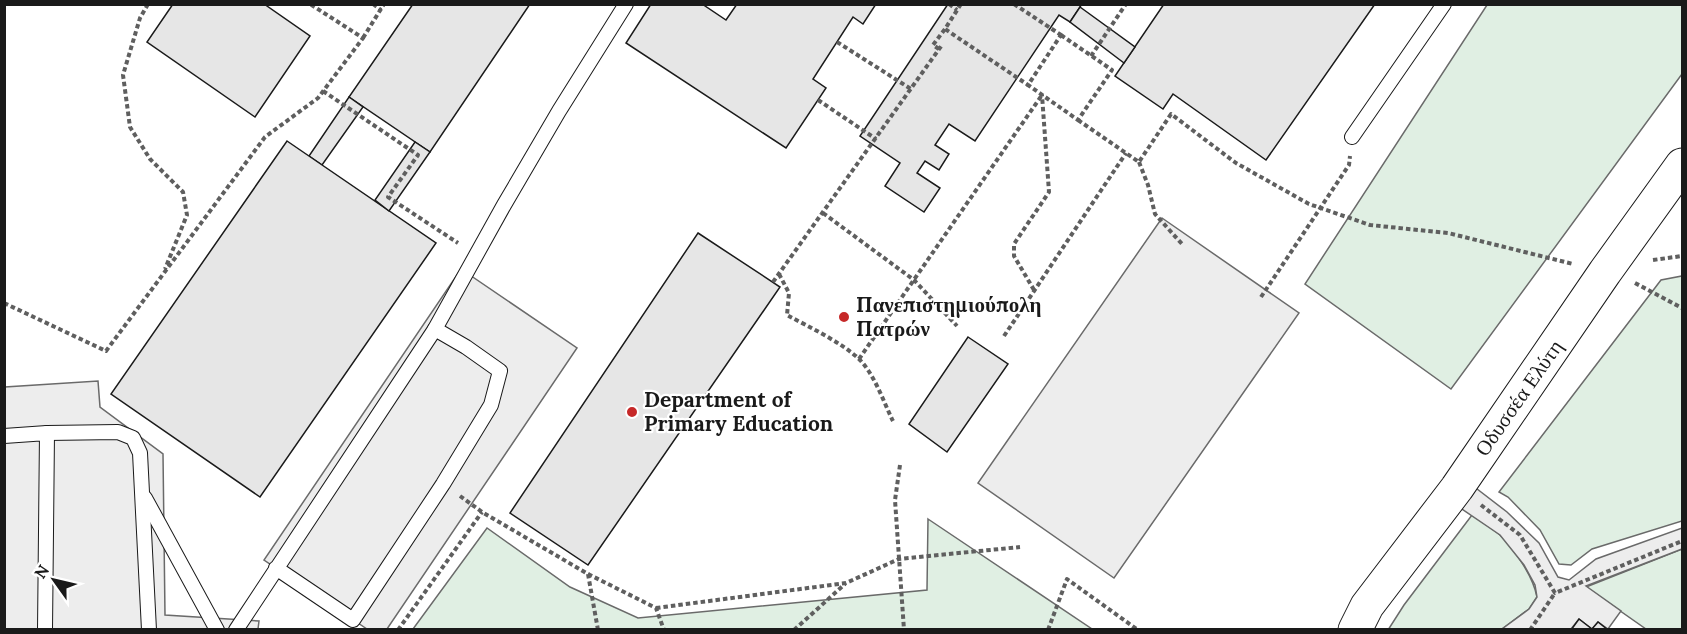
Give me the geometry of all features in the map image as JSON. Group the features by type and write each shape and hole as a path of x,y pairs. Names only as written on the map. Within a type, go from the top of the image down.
{"street":[{"name":"Οδυσσέα Ελύτη","path":"1354,630 1367,606 1456,488 1683,165"}],"lane":[{"path":"236,630 435,328 559,111 626,4"},
{"path":"1352,137 1444,4"},
{"path":"276,568 353,620 443,484 490,405 500,371 435,328"},
{"path":"4,436 118,432 133,438 140,453 149,630"},
{"path":"45,630 47,433"},
{"path":"142,493 217,630"}],"path":[{"path":"148,4 140,18 123,75 130,127 150,159 183,192 187,215 162,275"},
{"path":"310,4 363,38"},
{"path":"373,4 381,10"},
{"path":"4,303 106,351 265,137 318,98 363,38 384,4"},
{"path":"949,4 957,10"},
{"path":"773,282 941,47 933,45 961,4"},
{"path":"1014,4 1112,70 1078,120"},
{"path":"1091,56 1126,4"},
{"path":"945,29 1139,162 1148,185 1155,214 1182,244"},
{"path":"1028,85 1061,35"},
{"path":"837,42 911,89"},
{"path":"323,91 418,155 388,197 476,255"},
{"path":"859,360 1042,94"},
{"path":"1034,290 1014,256 1014,244 1049,192 1042,94"},
{"path":"818,100 876,139"},
{"path":"1139,162 1171,114 1236,163 1309,204 1370,225 1448,233 1608,269 1683,308"},
{"path":"1261,297 1349,165 1352,137"},
{"path":"1004,336 1126,153"},
{"path":"823,213 914,280 957,326"},
{"path":"779,274 789,292 787,315 840,346 859,360 874,381 893,421"},
{"path":"900,465 895,500 904,630"},
{"path":"443,484 482,512 588,574 656,608 846,583 899,560 1020,548"},
{"path":"1456,488 1520,535 1555,593"},
{"path":"398,630 482,512"},
{"path":"1530,630 1555,593 1683,541"},
{"path":"588,574 598,630"},
{"path":"1048,630 1067,579 1138,630"},
{"path":"794,630 846,583"},
{"path":"656,608 664,630"}],"green space":[{"path":"1487,5 1682,5 1682,74 1451,389 1305,284"},
{"path":"1682,276 1682,521 1592,549 1571,565 1559,564 1540,530 1508,497 1499,492 1661,280"},
{"path":"1472,515 1500,535 1523,564 1537,597 1529,609 1502,629 1388,630 1404,605"},
{"path":"928,519 1092,629 413,629 487,528 570,587 638,618 927,590"},
{"path":"1682,549 1682,629 1646,629 1586,587"}],"shaded area":[{"path":"1162,218 1299,313 1114,578 978,483"},
{"path":"461,269 577,348 387,629 367,629 264,560"},
{"path":"98,381 100,407 163,454 165,615 259,621 258,629 5,630 5,387"},
{"path":"1468,482 1507,512 1539,543 1558,577 1569,580 1596,559 1682,528 1682,549 1586,586 1621,611 1608,629 1598,622 1592,629 1579,619 1571,629 1502,629 1529,609 1537,597 1535,585 1524,565 1500,535 1453,503"}],"building":[{"path":"173,4 264,4 310,36 255,117 147,42"},
{"path":"413,4 530,4 430,152 349,97"},
{"path":"651,4 702,4 726,20 737,4 876,4 863,24 853,17 813,79 826,88 786,148 626,43"},
{"path":"948,4 1082,4 1070,22 1059,15 975,141 949,124 935,145 949,154 939,170 925,161 917,173 940,188 924,212 885,186 900,163 860,136"},
{"path":"1164,4 1375,4 1266,160 1173,94 1163,109 1115,76"},
{"path":"1080,7 1135,47 1124,63 1070,22"},
{"path":"349,97 363,107 322,165 309,156"},
{"path":"287,141 436,243 260,497 111,394"},
{"path":"415,142 430,152 389,211 375,200"},
{"path":"698,233 780,287 588,565 510,513"},
{"path":"968,337 1008,364 947,452 909,424"},
{"path":"1579,619 1592,629 1598,622 1608,630 1571,630"}],"place":[{"name":"Πανεπιστημιούπολη Πατρών","path":"844,317"},
{"name":"Department of Primary Education","path":"632,412"}]}
